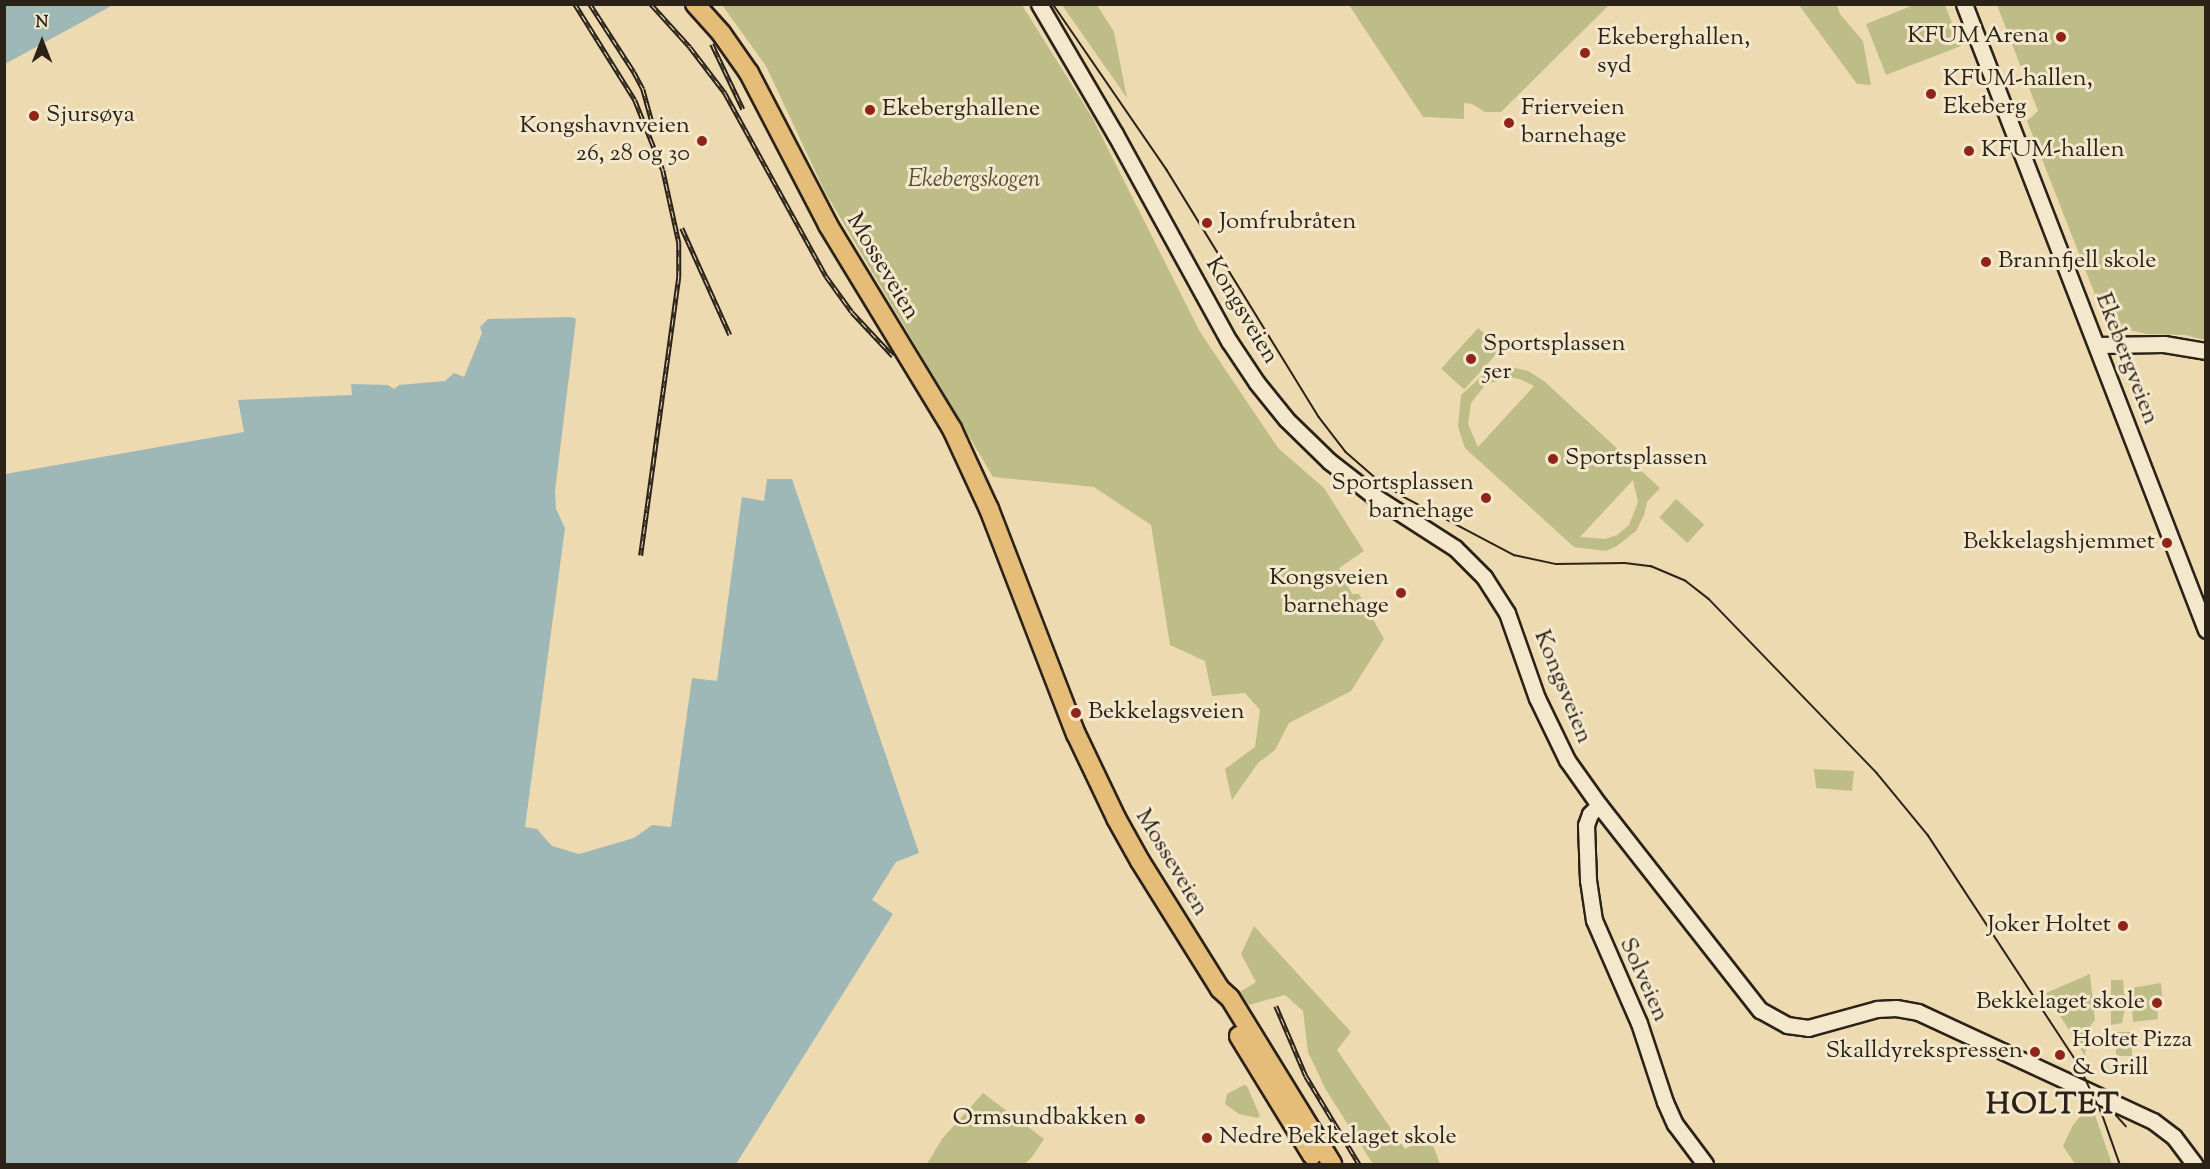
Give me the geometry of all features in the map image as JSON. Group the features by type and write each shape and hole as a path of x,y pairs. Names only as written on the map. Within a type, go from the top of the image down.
{"highway":[{"name":"Mosseveien","path":"695,4 722,33 749,73 828,225 946,420 978,483 1065,709 1100,786 1140,861 1220,988 1230,998 1332,1164"},
{"name":"Mosseveien","path":"1010,566 1018,610 1031,651 1091,791 1143,885 1318,1164"},
{"path":"1220,988 1228,1006 1229,1020"},
{"path":"1256,1066 1261,1067 1290,1095"}],"main road":[{"name":"Kongsveien","path":"1039,4 1248,371 1286,419 1329,461 1360,487 1455,548 1484,577 1511,623 1537,698 1554,736 1573,769 1750,999 1771,1018 1787,1025 1808,1028 1877,1009 1903,1009 1918,1012 2153,1121 2174,1137 2194,1164"},
{"name":"Ekebergveien","path":"1964,4 2205,630"},
{"path":"2097,345 2164,344 2205,351"},
{"name":"Solveien","path":"1599,805 1586,825 1588,879 1594,920 1639,1023 1665,1102 1676,1124 1705,1164"}],"green space":[{"path":"1916,4 1945,5 1961,46 1886,75 1866,24"},
{"name":"Ekebergskogen","path":"722,5 1022,5 1092,117 1200,332 1278,448 1324,488 1364,551 1339,568 1352,594 1359,594 1384,639 1351,691 1289,723 1275,750 1258,763 1232,800 1225,769 1255,747 1260,710 1245,693 1212,696 1205,661 1170,645 1151,525 1094,487 993,477 824,190 766,66"},
{"path":"1062,5 1097,5 1114,32 1127,98"},
{"path":"1349,5 1609,5 1501,112 1485,112 1472,104 1464,103 1464,119 1423,117"},
{"path":"1799,5 1837,5 1840,14 1863,41 1871,85 1857,84"},
{"path":"1997,5 2205,5 2205,340 2185,335 2147,334 2107,325 2027,121 2038,111"},
{"name":"Sportsplassen 5er","path":"1478,328 1501,349 1464,390 1441,369"},
{"name":"Sportsplassen","path":"1501,368 1528,371 1544,381 1660,488 1647,502 1644,515 1636,531 1617,546 1606,551 1574,547 1465,448 1458,427 1461,395 1484,374","holes":["1508,377 1520,379 1534,386 1478,447 1468,424 1471,403 1485,385","1633,480 1638,502 1629,525 1617,535 1605,539 1580,537"]},
{"path":"1676,499 1704,524 1688,543 1659,518"},
{"path":"1814,769 1854,771 1852,791 1816,788"},
{"path":"1254,926 1351,1032 1337,1050 1405,1149 1430,1137 1440,1164 1373,1164 1326,1090 1308,1052 1303,1011 1285,995 1249,1005 1238,993 1256,982 1241,954"},
{"path":"2090,974 2095,1020 2088,1029 2085,1056 2046,993"},
{"path":"2111,980 2123,980 2125,1008 2122,1023 2111,1025"},
{"path":"2161,983 2163,1006 2157,1007 2158,1019 2133,1022 2131,988"},
{"path":"2116,1032 2132,1032 2132,1056 2116,1056"},
{"path":"1244,1085 1247,1086 1260,1116 1257,1118 1239,1114 1225,1104 1227,1094"},
{"path":"983,1093 1044,1139 1032,1157 1025,1164 927,1164 942,1139"},
{"path":"2094,1112 2112,1164 2075,1164 2063,1146 2073,1125 2083,1113"}],"water":[{"path":"5,4 113,4 113,5 5,64"},
{"path":"572,317 576,319 555,491 556,509 565,528 525,827 537,829 552,846 579,854 634,838 652,825 671,827 692,678 717,681 742,497 764,501 767,479 792,479 919,853 896,862 872,900 893,914 736,1164 5,1164 5,474 244,432 238,400 352,395 351,384 388,385 394,389 399,385 445,381 454,373 464,377 482,333 480,327 488,319"}],"tram line":[{"path":"1053,4 1167,170 1319,417 1346,452 1377,479 1402,496 1514,555 1556,564 1625,563 1651,566 1686,581 1709,599 1877,773 1928,835 2078,1063 2103,1116 2120,1164"},
{"path":"2116,1115 2126,1126"}],"railway":[{"path":"575,4 635,100 663,170 679,243 679,277 641,555"},
{"path":"590,4 643,89 654,129"},
{"path":"651,4 690,47 725,93 826,276 852,312 893,356"},
{"path":"712,44 743,109"},
{"path":"682,228 730,335"},
{"path":"1276,1006 1306,1076 1359,1164"}],"place":[{"name":"KFUM Arena","path":"2061,37"},
{"name":"Ekeberghallen, syd","path":"1585,53"},
{"name":"KFUM-hallen, Ekeberg","path":"1931,94"},
{"name":"Ekeberghallene","path":"870,110"},
{"name":"Sjursøya","path":"34,116"},
{"name":"Frierveien barnehage","path":"1509,123"},
{"name":"Kongshavnveien 26, 28 og 30","path":"702,141"},
{"name":"KFUM-hallen","path":"1969,151"},
{"name":"Jomfrubråten","path":"1207,223"},
{"name":"Brannfjell skole","path":"1986,262"},
{"name":"Sportsplassen 5er","path":"1471,359"},
{"name":"Sportsplassen","path":"1553,459"},
{"name":"Sportsplassen barnehage","path":"1486,498"},
{"name":"Bekkelagshjemmet","path":"2167,543"},
{"name":"Kongsveien barnehage","path":"1401,593"},
{"name":"Bekkelagsveien","path":"1076,713"},
{"name":"Joker Holtet","path":"2123,926"},
{"name":"Bekkelaget skole","path":"2157,1003"},
{"name":"Skalldyrekspressen","path":"2035,1052"},
{"name":"Holtet Pizza & Grill","path":"2060,1055"},
{"name":"Ormsundbakken","path":"1140,1119"},
{"name":"Nedre Bekkelaget skole","path":"1207,1138"}],"district":[{"name":"HOLTET","path":"2053,1106"}]}
